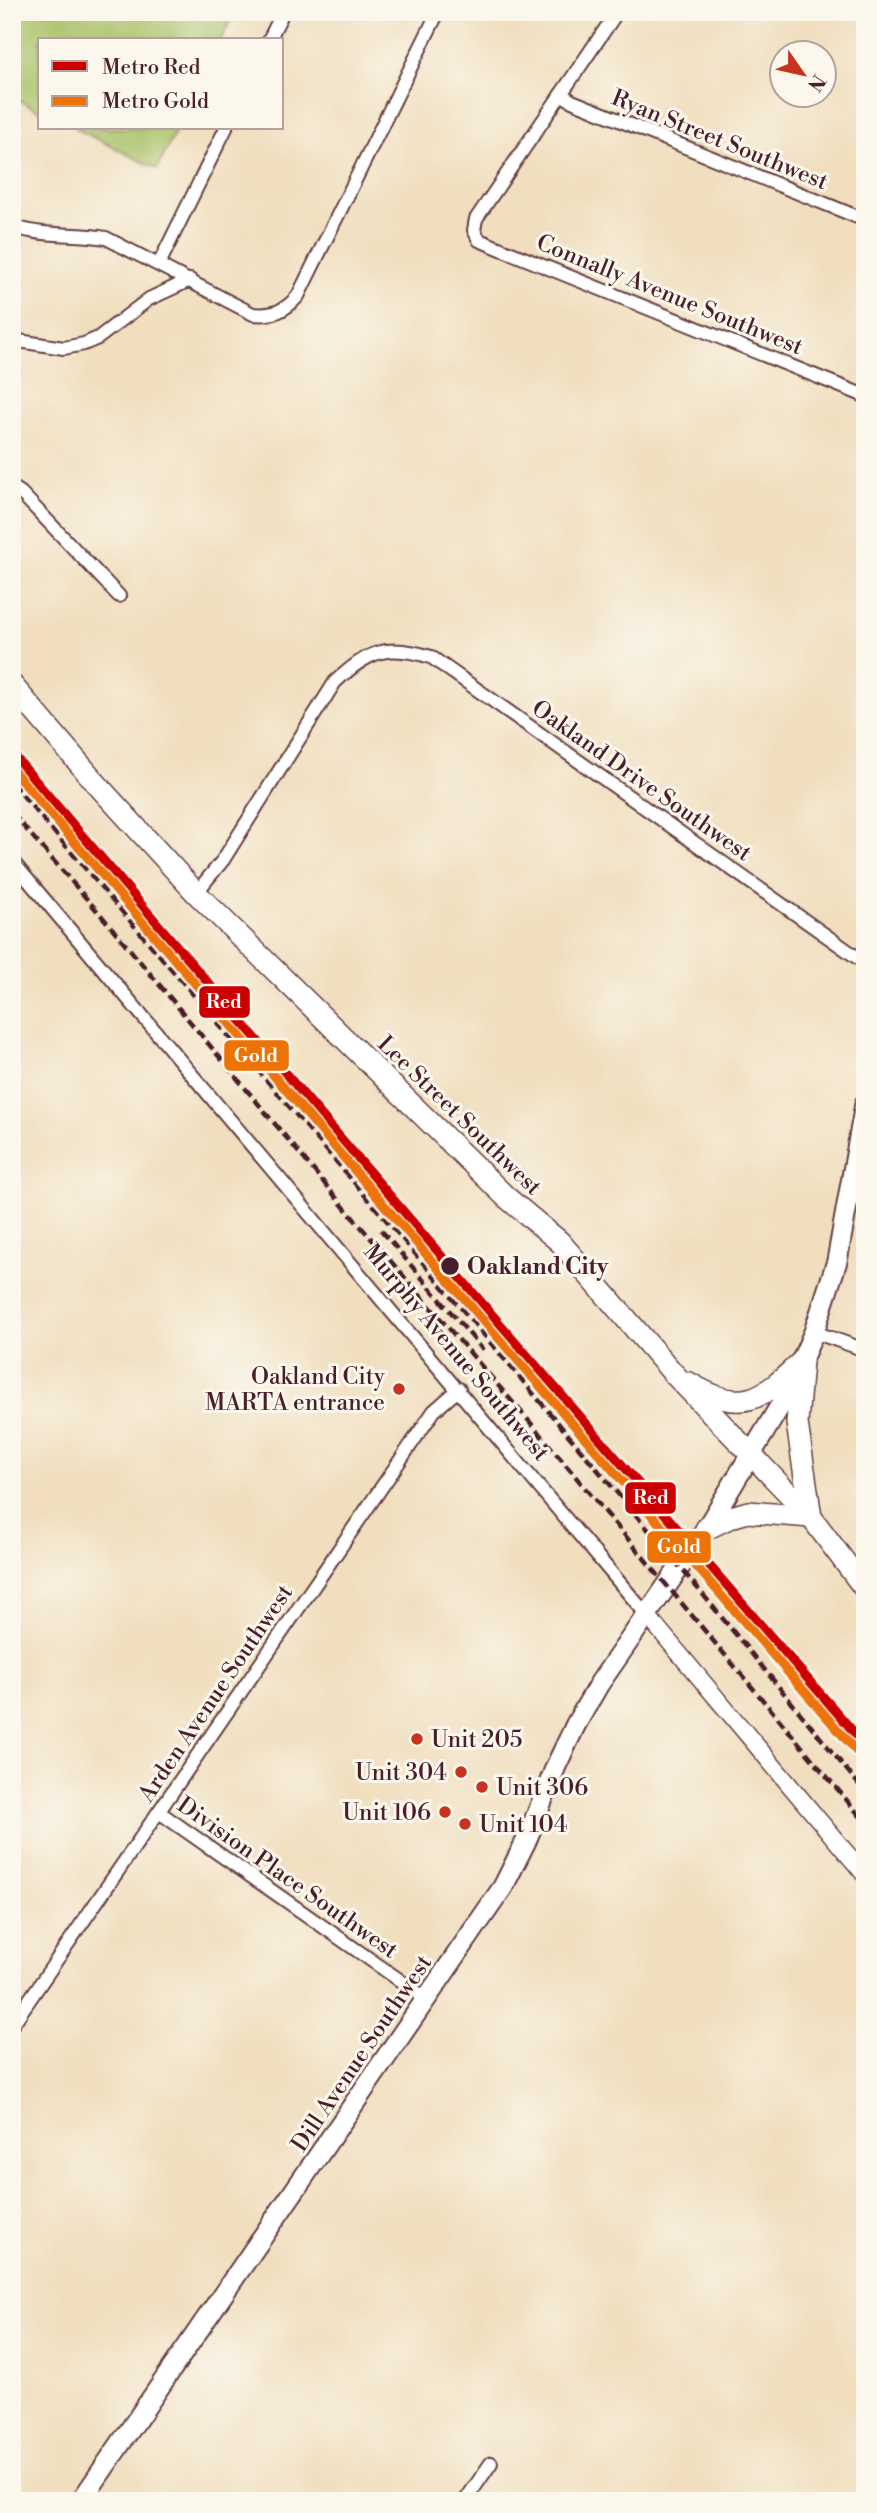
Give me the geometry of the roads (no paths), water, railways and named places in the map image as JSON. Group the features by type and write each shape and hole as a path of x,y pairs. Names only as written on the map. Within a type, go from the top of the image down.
{"main road":[{"name":"Lee Street Southwest","path":"12,685 102,790 196,893 506,1197 560,1242 673,1373 811,1517 865,1589"},
{"name":"Dill Avenue Southwest","path":"81,2501 428,2000 503,1887 527,1839 556,1766 599,1684 706,1529 786,1396 814,1332 837,1261 858,1179 865,1104"},
{"path":"673,1373 703,1391 724,1399 740,1401 758,1398 774,1388 802,1361"},
{"path":"706,1529 748,1512 811,1517 797,1423 802,1361"}],"street":[{"path":"271,38 283,12"},
{"path":"12,226 51,235 106,238 253,314 274,313 288,307 298,296 438,12"},
{"path":"561,94 617,12"},
{"name":"Connally Avenue Southwest","path":"561,94 476,219 474,230 479,240 865,396"},
{"name":"Ryan Street Southwest","path":"561,94 572,101 865,220"},
{"path":"159,264 225,130"},
{"path":"12,340 64,348 84,344 98,338 149,299 190,280"},
{"path":"12,487 21,493 119,596"},
{"name":"Oakland Drive Southwest","path":"196,893 223,860 335,682 373,652 412,651 431,657 865,963"},
{"name":"Murphy Avenue Southwest","path":"12,861 17,876 459,1390 865,1875"},
{"path":"814,1332 865,1350"},
{"name":"Arden Avenue Southwest","path":"12,2025 434,1411 459,1390"},
{"name":"Division Place Southwest","path":"159,1812 428,2000"},
{"path":"465,2501 491,2463"}],"railway":[{"path":"12,783 429,1270 705,1597 865,1792"},
{"path":"12,813 113,929 349,1213 529,1421 865,1822"},
{"path":"381,1230 483,1350"}],"metro line":[{"name":"Red","path":"12,753 451,1267 865,1745"},
{"name":"Gold","path":"12,769 443,1274 857,1752"}],"place":[{"name":"Oakland City","path":"450,1266"},
{"name":"Oakland City MARTA entrance","path":"399,1389"},
{"name":"Unit 205","path":"417,1739"},
{"name":"Unit 304","path":"461,1772"},
{"name":"Unit 306","path":"482,1787"},
{"name":"Unit 106","path":"445,1812"},
{"name":"Unit 104","path":"465,1824"}]}
